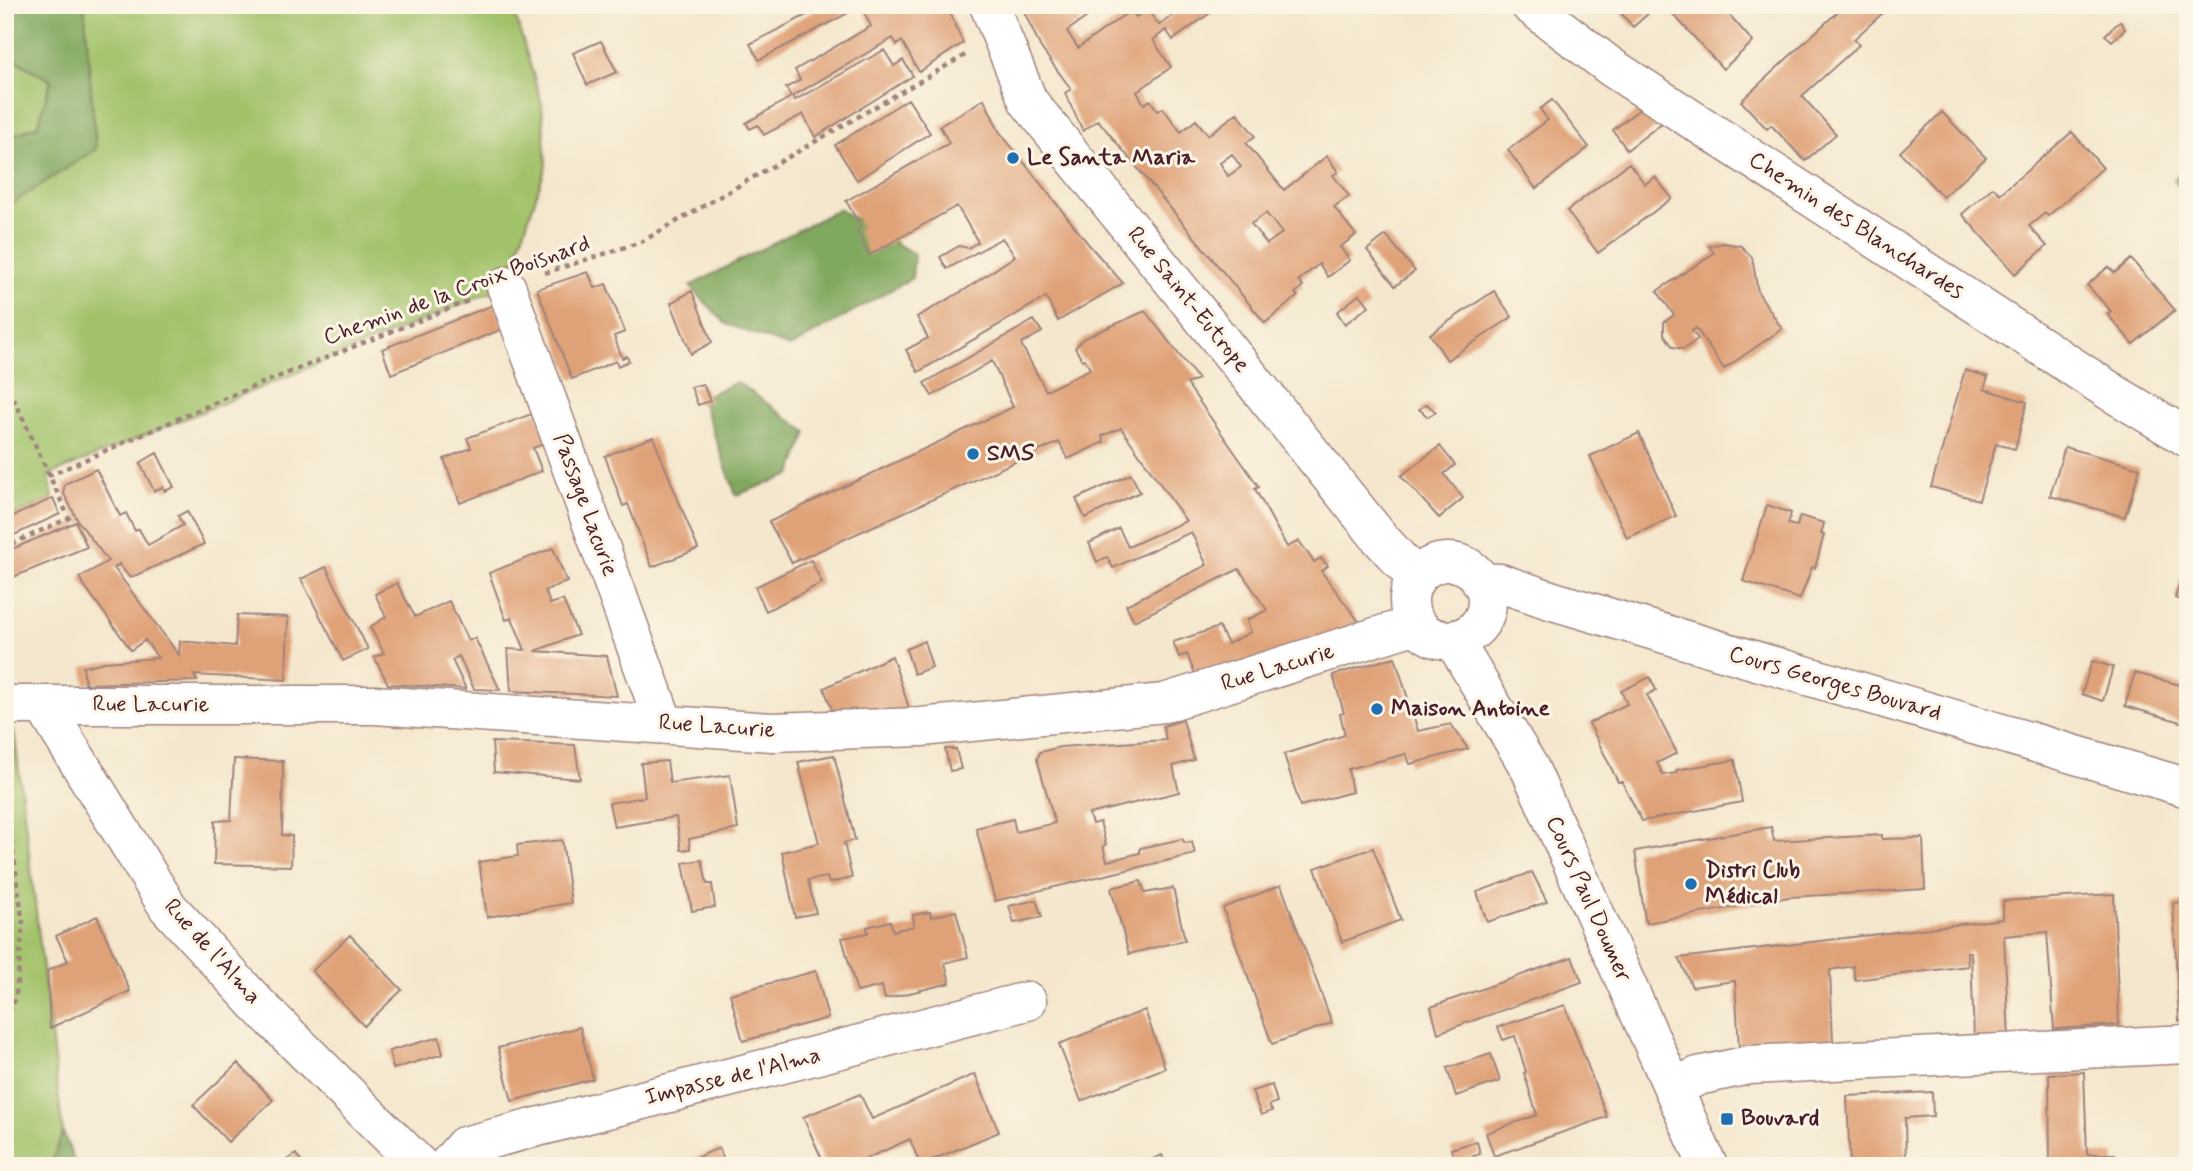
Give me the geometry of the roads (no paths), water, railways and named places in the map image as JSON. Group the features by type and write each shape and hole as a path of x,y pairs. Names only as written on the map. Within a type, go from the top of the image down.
{"street":[{"name":"Chemin des Blanchardes","path":"1530,5 1611,67 2113,394 2188,438"},
{"name":"Rue Saint-Eutrope","path":"996,22 1028,101 1379,537 1416,578"},
{"name":"Passage Lacurie","path":"506,286 664,724"},
{"path":"1446,561 1459,563 1480,577 1481,583 1487,602 1484,615 1478,626 1469,634 1452,639 1431,636 1417,624 1408,606 1409,593 1416,578 1433,564 1446,561"},
{"name":"Cours Georges Bouvard","path":"1481,583 1500,583 1553,601 2188,788"},
{"name":"Rue Lacurie","path":"5,705 374,705 772,732 921,727 1164,703 1417,624"},
{"name":"Cours Paul Doumer","path":"1452,639 1530,769 1708,1166"},
{"name":"Rue de l'Alma","path":"44,706 168,907 256,1003 420,1166"},
{"name":"Impasse de l'Alma","path":"447,1166 464,1146 1027,1001"},
{"path":"1673,1088 1698,1076 1749,1065 2188,1044"}],"place":[{"name":"Le Santa Maria","path":"1013,158"},
{"name":"SMS","path":"973,454"},
{"name":"Maison Antoine","path":"1377,709"},
{"name":"Distri Club Médical","path":"1691,884"},
{"name":"Bouvard","path":"1727,1119"}]}
